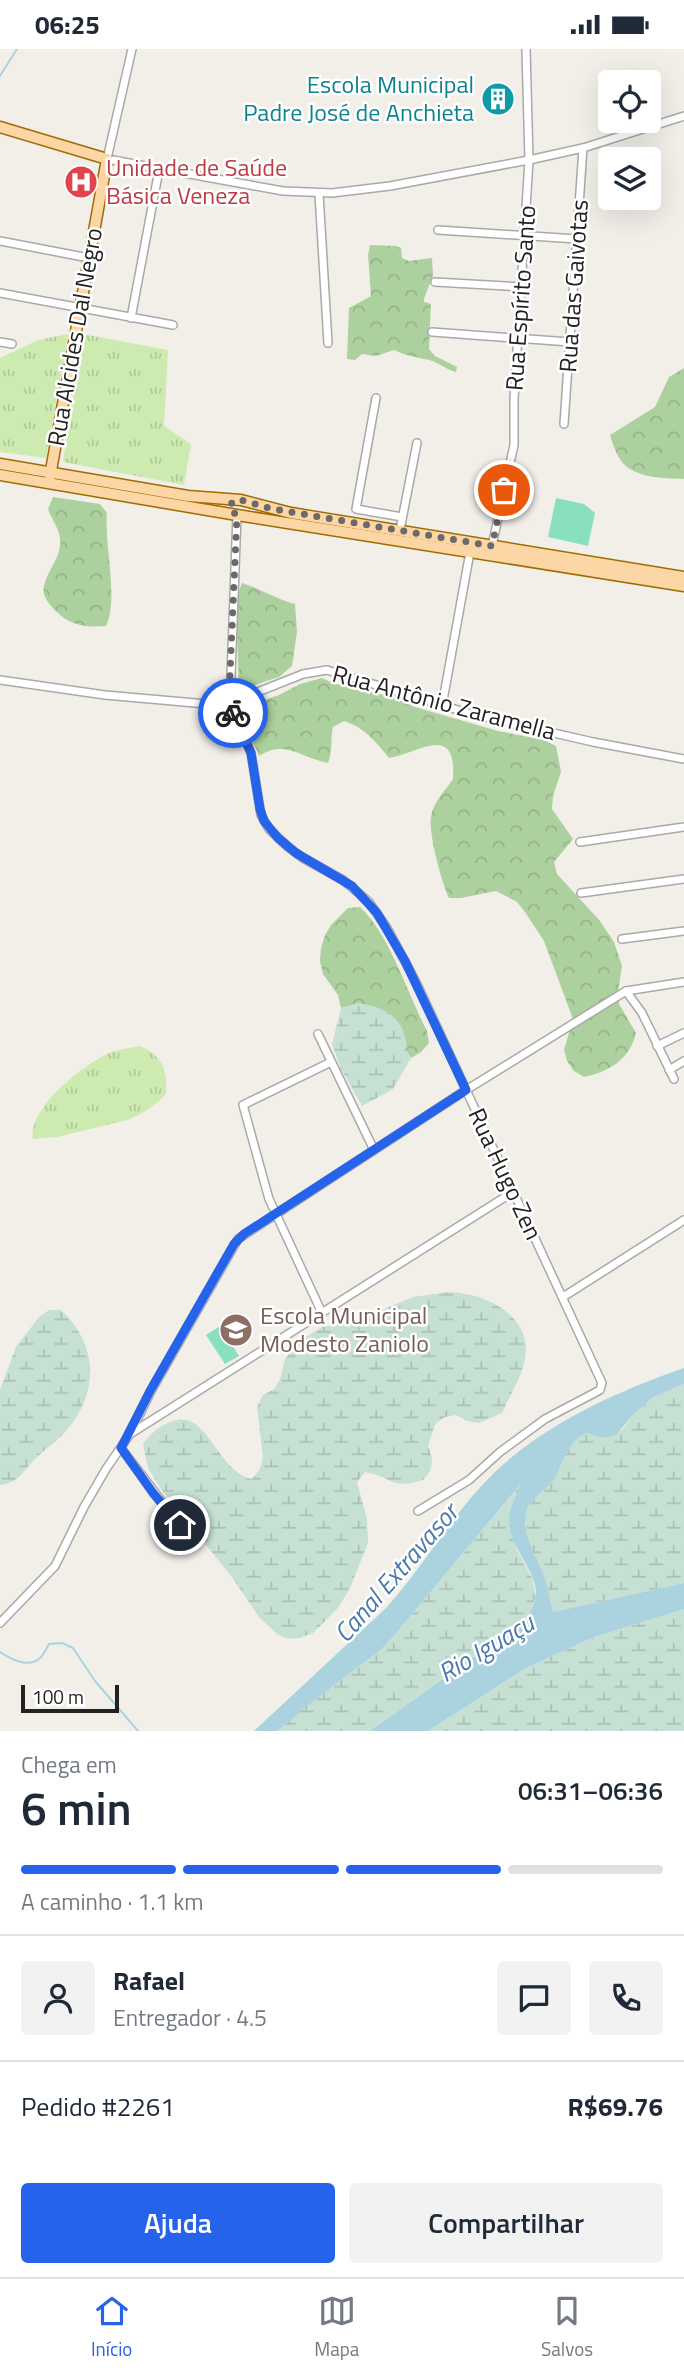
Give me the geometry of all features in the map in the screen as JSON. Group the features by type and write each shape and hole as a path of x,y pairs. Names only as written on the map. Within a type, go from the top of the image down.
{"main road":[{"path":"0,127 107,159"},
{"name":"Rua Alcides Dal Negro","path":"50,478 107,159"},
{"path":"0,464 50,478 236,515 684,586"},
{"path":"0,475 50,478 239,500 273,509 684,577"},
{"path":"236,515 230,510 230,505 239,500"}],"street":[{"path":"132,49 107,159 283,191 319,194 366,190 529,160 583,148 684,116"},
{"name":"Rua Espírito Santo","path":"492,546 514,445 529,160 526,49"},
{"name":"Rua das Gaivotas","path":"565,423 583,148"},
{"path":"131,318 159,170"},
{"path":"319,194 328,343"},
{"path":"438,230 577,239"},
{"path":"0,241 89,258"},
{"path":"435,282 522,287"},
{"path":"0,293 173,325"},
{"path":"432,332 570,342"},
{"path":"0,342 12,344"},
{"path":"376,398 356,509 402,517"},
{"path":"400,530 417,443"},
{"name":"Rua Hugo Zen","path":"236,515 230,703 251,753 264,821 278,838 296,853 352,886 377,913 405,961 602,1383 600,1390 545,1419 500,1452 469,1480 418,1510"},
{"path":"442,706 470,552"},
{"name":"Rua Antônio Zaramella","path":"0,680 206,705 230,703 303,674 327,670 442,706 593,743 684,759"},
{"path":"580,842 684,827"},
{"path":"581,893 684,880"},
{"path":"622,939 684,931"},
{"path":"0,1623 55,1566 84,1507 130,1434 150,1391 234,1244 244,1234 625,991 684,982"},
{"path":"625,991 638,1006 674,1079"},
{"path":"657,1046 684,1033"},
{"path":"318,1034 373,1150"},
{"path":"669,1070 684,1061"},
{"path":"322,1313 275,1213 263,1181 243,1105 331,1062"},
{"path":"130,1434 513,1192"},
{"path":"563,1297 684,1220"},
{"path":"121,1448 192,1541"}],"green space":[{"path":"370,245 401,248 402,258 409,261 432,258 433,275 424,299 424,302 431,304 429,349 435,356 457,367 456,372 433,361 394,350 376,356 362,354 355,360 347,359 349,308 371,296 368,255"},
{"path":"68,334 46,458 0,452 0,358 38,340"},
{"path":"83,334 168,350 164,426 191,444 184,485 63,462"},
{"path":"684,368 684,479 638,473 623,464 610,435 655,407 669,377"},
{"path":"53,497 100,504 107,513 111,602 106,626 89,626 69,621 49,604 45,596 46,581 58,556 60,545 58,531 48,509"},
{"path":"556,498 584,504 595,513 588,546 548,537"},
{"path":"242,583 295,604 297,632 292,666 279,677 239,690 236,598"},
{"path":"322,678 393,697 415,707 498,731 544,740 556,746 561,772 553,796 552,809 573,839 554,862 557,874 600,921 614,942 622,966 619,1004 636,1033 629,1050 617,1063 602,1072 584,1077 574,1071 567,1061 564,1050 573,1019 544,941 517,902 496,891 449,898 436,858 431,817 434,806 453,779 453,761 449,751 442,746 433,745 389,758 364,731 344,721 333,727 328,763 286,749 269,751 259,756 242,718 245,707 300,684"},
{"path":"360,907 371,919 389,949 427,1031 429,1043 411,1058 405,1048 405,1037 359,1003 341,1008 338,995 323,974 320,961 325,935 348,908"},
{"path":"358,1003 381,1009 398,1022 411,1058 393,1089 362,1106 340,1067 332,1044 341,1008"},
{"path":"140,1046 154,1054 164,1071 166,1094 157,1102 127,1120 57,1137 33,1139 39,1114 71,1078 107,1054"},
{"path":"448,1292 463,1293 492,1303 516,1321 523,1333 526,1347 524,1363 502,1413 479,1423 456,1415 445,1417 435,1424 428,1446 432,1458 431,1469 423,1480 404,1484 365,1472 357,1482 367,1519 368,1543 350,1588 338,1608 313,1633 288,1639 277,1634 259,1617 231,1576 161,1489 148,1468 143,1444 164,1425 185,1420 204,1432 229,1465 252,1479 260,1469 263,1457 257,1407 263,1395 273,1390 280,1380 285,1359 301,1340 322,1327 358,1320 413,1297"},
{"path":"49,1310 61,1310 82,1338 88,1354 89,1386 77,1417 66,1431 17,1478 0,1485 0,1390 16,1347 39,1317"},
{"path":"220,1326 239,1356 225,1364 206,1335"},
{"path":"684,1384 684,1583 553,1612 544,1575 526,1530 526,1512 530,1504 553,1480 580,1436 586,1433 603,1438 622,1430 633,1415 653,1397"},
{"path":"523,1482 516,1548 532,1578 536,1596 527,1619 370,1731 279,1731 306,1706 392,1638"},
{"path":"684,1609 684,1731 428,1731 526,1668 594,1637"}],"water":[{"path":"684,1368 684,1384 653,1397 616,1435 603,1438 586,1433 580,1436 568,1451 553,1480 530,1504 525,1521 553,1612 684,1583 684,1609 594,1637 526,1668 428,1731 370,1731 527,1619 535,1599 535,1585 514,1541 509,1521 520,1485 379,1651 278,1731 254,1731 386,1608 475,1493 519,1451 571,1417 627,1390"}],"waterway":[{"path":"0,76 17,49"},
{"path":"0,1652 14,1660 29,1663 41,1657 49,1644 62,1643 73,1648 95,1681 138,1731"}],"way so far":[{"path":"233,713 229,697 237,515 230,510 232,502 241,500 273,509 492,546 504,490"}],"place":[{"name":"Escola Municipal Padre José de Anchieta","path":"498,99"},
{"name":"Unidade de Saúde Básica Veneza","path":"81,182"},
{"name":"Escola Municipal Modesto Zaniolo","path":"236,1330"}],"route":[{"path":"180,1525 121,1448 150,1391 234,1244 244,1234 466,1090 405,961 387,927 368,901 343,880 296,853 269,829 264,821 251,753 233,713"}],"water label":[{"name":"Canal Extravasor","path":"396,1573"},
{"name":"Rio Iguaçu","path":"486,1648"}]}
